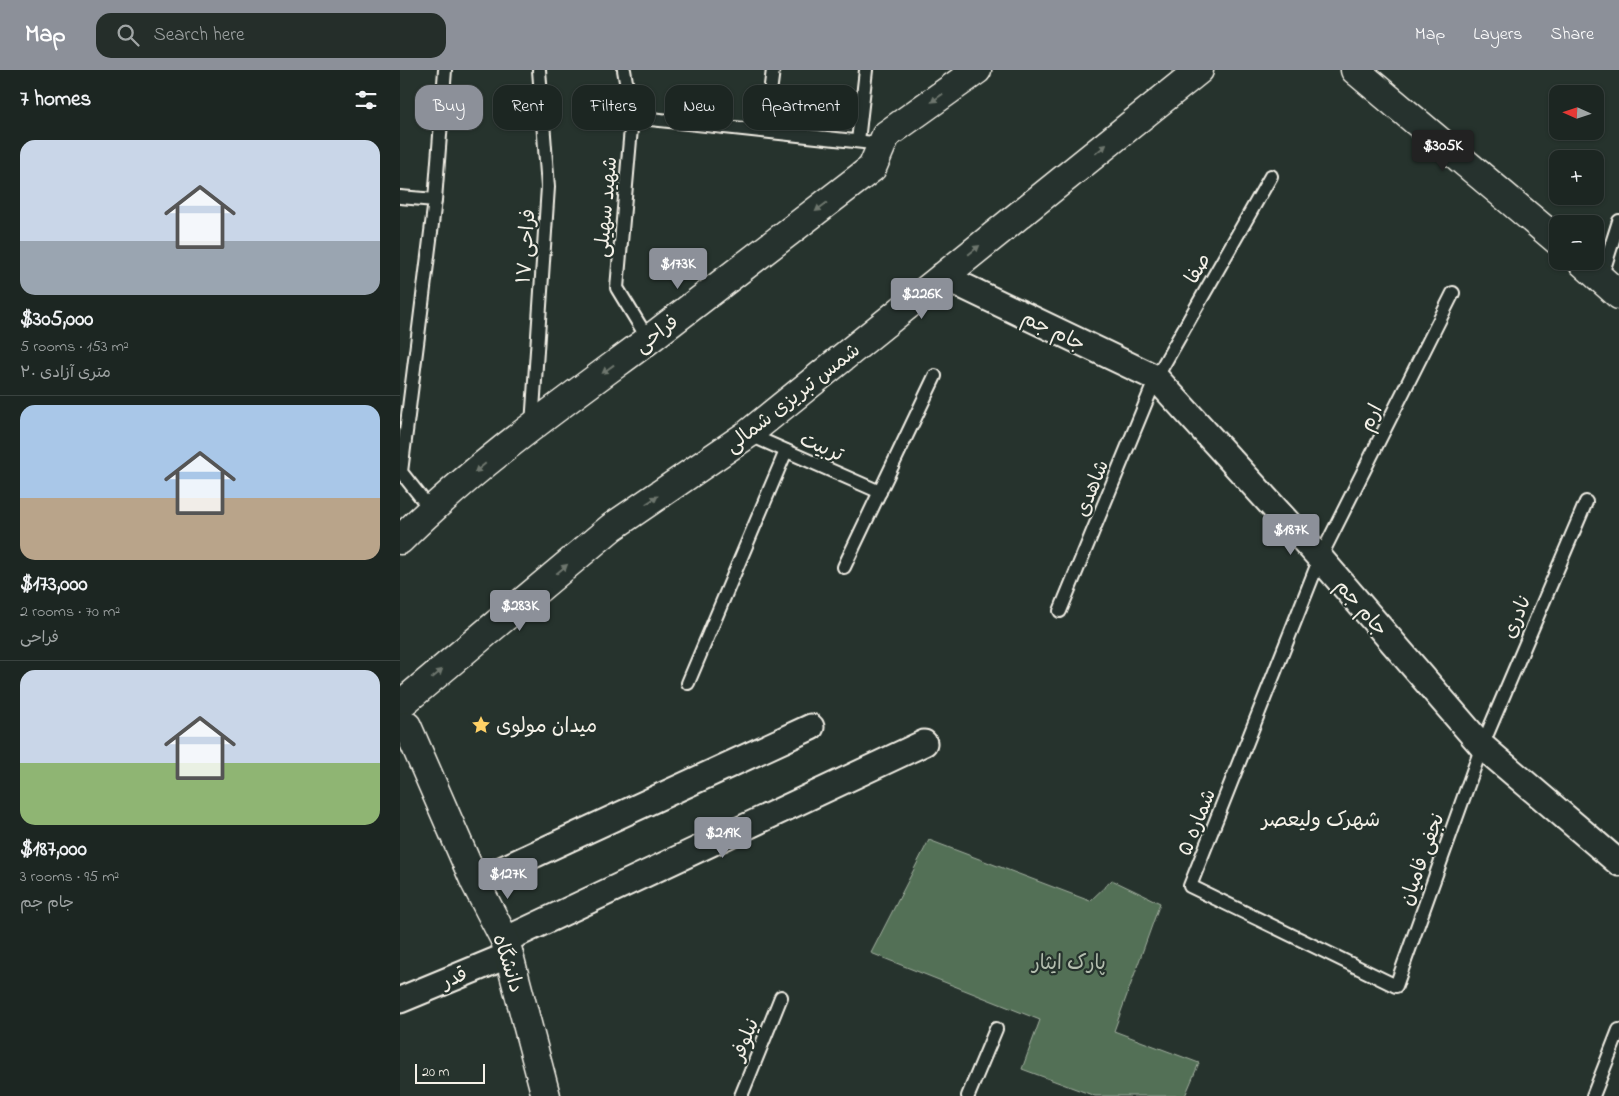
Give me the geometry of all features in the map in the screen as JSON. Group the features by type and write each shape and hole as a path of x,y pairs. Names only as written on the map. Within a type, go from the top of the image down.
{"street":[{"name":"فراحی","path":"400,540 431,510 532,425 872,168 870,143 886,135 976,70"},
{"name":"شمس تبریزی شمالی","path":"402,717 612,527 748,434 1199,70"},
{"path":"1355,70 1549,233"},
{"name":"جام جم","path":"942,276 1156,378 1320,558 1482,746 1619,864"},
{"name":"دانشگاه","path":"402,717 475,882 507,947 546,1096"},
{"path":"475,882 810,727"},
{"name":"قدر","path":"400,1000 924,743"}],"lane":[{"path":"431,510 401,472 435,200 444,70"},
{"name":"فراحی ۱۷","path":"532,425 548,187 539,70"},
{"name":"شهید سهیلی","path":"624,70 627,85"},
{"path":"771,85 773,70"},
{"path":"765,130 870,143 866,70"},
{"path":"655,119 743,128"},
{"name":"شهید سهیلی","path":"631,130 618,288 648,339"},
{"name":"صفا","path":"1156,378 1271,176"},
{"path":"400,197 435,200"},
{"path":"1600,278 1619,221"},
{"name":"ارم","path":"1320,558 1454,293"},
{"path":"844,567 935,376"},
{"name":"شاهدی","path":"1060,611 1156,378"},
{"name":"تربیت","path":"748,434 880,492"},
{"path":"688,683 786,451"},
{"name":"نادری","path":"1482,746 1586,502"},
{"name":"شماره ۵","path":"1320,558 1190,886 1396,986"},
{"name":"نجفی فامیان","path":"1396,986 1482,746"},
{"name":"نیلوفر","path":"741,1096 781,997"},
{"path":"968,1096 996,1029"},
{"path":"1593,1096 1619,1030"}],"green space":[{"name":"پارک ایثار","path":"929,840 1090,901 1112,880 1160,903 1114,1031 1199,1063 1185,1096 1095,1096 1022,1069 1040,1020 871,953"}],"place":[{"name":"میدان مولوی","path":"481,725"}],"district":[{"name":"شهرک ولیعصر","path":"1321,819"}]}
